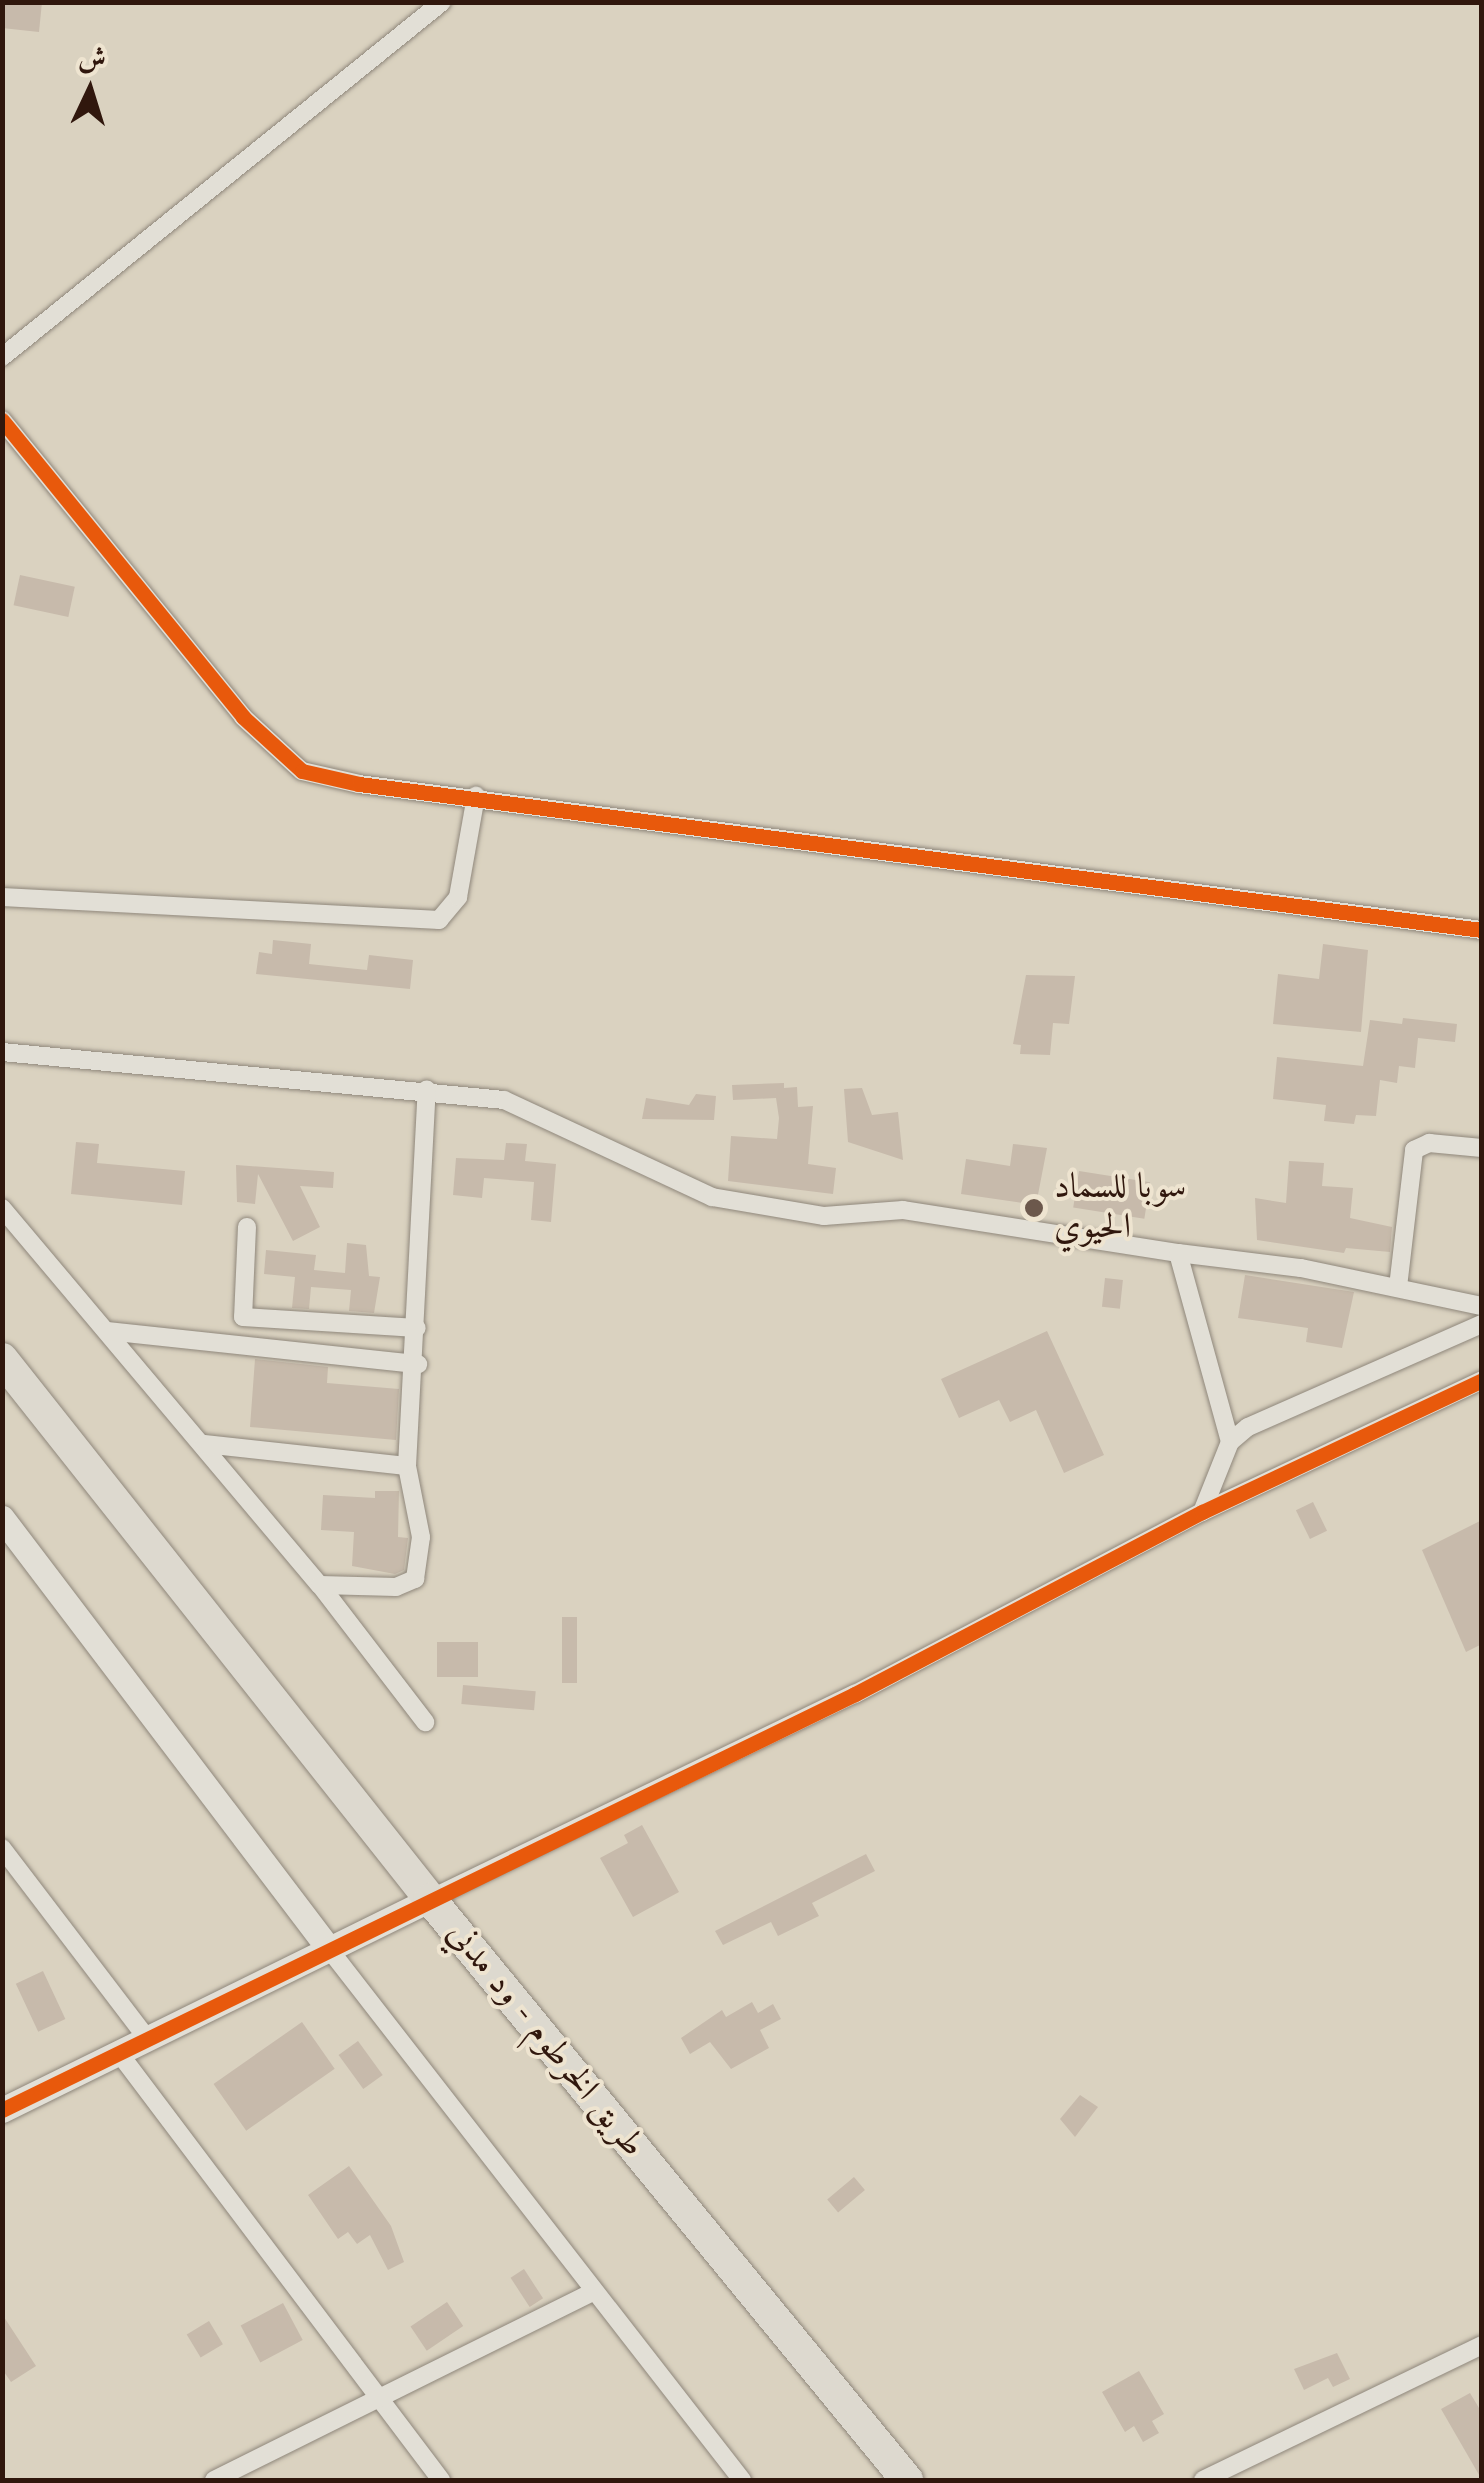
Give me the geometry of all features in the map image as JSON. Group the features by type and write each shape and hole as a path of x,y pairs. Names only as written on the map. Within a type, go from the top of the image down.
{"highway":[{"name":"طريق الخرطوم - ود مدني","path":"2,1359 430,1899 907,2480"}],"street":[{"path":"2,357 442,2"},
{"path":"2,420 282,759 323,777 1482,930"},
{"path":"2,896 438,920 458,897 476,796"},
{"path":"2,1052 427,1090 523,1105 652,1174 712,1196 824,1216 903,1210 1398,1286 1482,1306"},
{"path":"320,1585 396,1587 415,1579 420,1537 407,1466 418,1364 427,1090"},
{"path":"1398,1286 1414,1150 1429,1143 1482,1148"},
{"path":"2,1208 204,1444 320,1585 425,1722"},
{"path":"247,1227 243,1317 417,1328"},
{"path":"1178,1253 1230,1442"},
{"path":"1202,1512 1230,1442 1248,1427 1482,1324"},
{"path":"107,1331 418,1364"},
{"path":"2,2110 855,1694 1202,1512 1482,1380"},
{"path":"204,1444 407,1466"},
{"path":"2,1518 329,1949 742,2480"},
{"path":"2,1848 147,2038"},
{"path":"118,2053 442,2480"},
{"path":"214,2480 594,2291"},
{"path":"1203,2480 1482,2345"}],"building":[{"path":"2,2 42,2 39,32 2,28"},
{"path":"20,575 75,587 68,617 14,605"},
{"path":"273,940 311,944 309,964 367,970 369,955 413,960 410,989 256,974 259,952 272,954"},
{"path":"1323,944 1368,950 1361,1032 1273,1024 1278,974 1319,979"},
{"path":"1026,975 1075,976 1069,1024 1053,1023 1050,1055 1020,1054 1021,1045 1013,1044"},
{"path":"1403,1018 1457,1024 1455,1042 1418,1038 1415,1068 1399,1066 1397,1083 1380,1080 1376,1116 1356,1115 1354,1124 1324,1121 1326,1105 1273,1099 1277,1057 1363,1066 1370,1020 1402,1024"},
{"path":"784,1083 784,1088 797,1087 798,1107 813,1106 808,1164 836,1168 833,1194 728,1181 731,1136 777,1139 779,1118 776,1098 733,1100 732,1085"},
{"path":"862,1088 872,1115 898,1112 903,1160 848,1142 844,1089"},
{"path":"696,1094 716,1096 714,1120 642,1119 646,1098 689,1105"},
{"path":"76,1142 99,1144 97,1163 185,1171 182,1205 71,1194"},
{"path":"506,1143 527,1144 525,1161 556,1164 551,1222 531,1220 534,1182 484,1178 482,1198 453,1195 456,1158 504,1160"},
{"path":"1013,1144 1047,1148 1036,1205 961,1194 966,1159 1010,1166"},
{"path":"1289,1161 1324,1163 1322,1186 1353,1188 1350,1218 1392,1227 1390,1252 1346,1248 1344,1253 1257,1240 1255,1198 1286,1203"},
{"path":"236,1165 334,1172 333,1188 300,1186 320,1227 293,1241 258,1174 255,1204 237,1202"},
{"path":"1079,1171 1150,1182 1144,1219 1073,1208"},
{"path":"347,1243 366,1245 369,1276 380,1277 374,1313 349,1311 351,1290 311,1287 309,1309 292,1308 295,1277 264,1274 266,1250 316,1255 314,1270 345,1273"},
{"path":"1245,1275 1354,1292 1342,1348 1306,1342 1308,1328 1238,1318"},
{"path":"1105,1278 1123,1280 1120,1309 1102,1307"},
{"path":"1047,1331 1104,1455 1064,1473 1036,1410 1010,1422 999,1400 959,1418 941,1379"},
{"path":"255,1359 328,1367 327,1383 399,1389 396,1440 250,1427"},
{"path":"375,1491 399,1491 398,1537 408,1538 404,1570 395,1574 352,1566 354,1532 321,1530 323,1495 375,1498"},
{"path":"1313,1502 1327,1531 1310,1539 1296,1510"},
{"path":"1482,1520 1482,1644 1466,1652 1422,1550"},
{"path":"562,1617 577,1617 577,1683 562,1683"},
{"path":"437,1642 478,1642 478,1677 437,1677"},
{"path":"463,1685 536,1691 534,1710 461,1704"},
{"path":"642,1825 679,1892 633,1917 600,1858 628,1843 624,1835"},
{"path":"866,1854 875,1871 812,1903 819,1916 778,1936 771,1922 723,1945 715,1931"},
{"path":"43,1971 65,2019 38,2032 16,1984"},
{"path":"752,2002 758,2013 773,2004 781,2019 760,2030 769,2048 731,2069 710,2042 690,2054 681,2038 722,2010 726,2017"},
{"path":"302,2022 335,2069 246,2131 214,2084"},
{"path":"358,2041 383,2075 363,2089 339,2055"},
{"path":"1080,2095 1098,2107 1075,2137 1060,2119"},
{"path":"349,2166 391,2226 404,2262 388,2270 370,2235 357,2244 348,2232 338,2239 308,2195"},
{"path":"854,2177 865,2190 838,2213 827,2199"},
{"path":"524,2269 543,2298 530,2307 511,2278"},
{"path":"447,2302 463,2326 427,2351 411,2327"},
{"path":"283,2303 303,2340 260,2363 241,2326"},
{"path":"2,2314 36,2366 11,2382 2,2369"},
{"path":"209,2321 223,2344 201,2358 187,2334"},
{"path":"1337,2353 1350,2379 1333,2387 1328,2378 1304,2390 1294,2369"},
{"path":"1139,2371 1164,2414 1152,2421 1159,2433 1143,2442 1134,2426 1125,2432 1102,2392"},
{"path":"1470,2393 1482,2413 1482,2480 1441,2409"}],"cycle path":[{"path":"2,420 243,717 302,771 359,784 1482,930"},
{"path":"2,2110 855,1694 1202,1512 1482,1380"}],"place":[{"name":"سوبا للسماد الحيوي","path":"1034,1208"}]}
